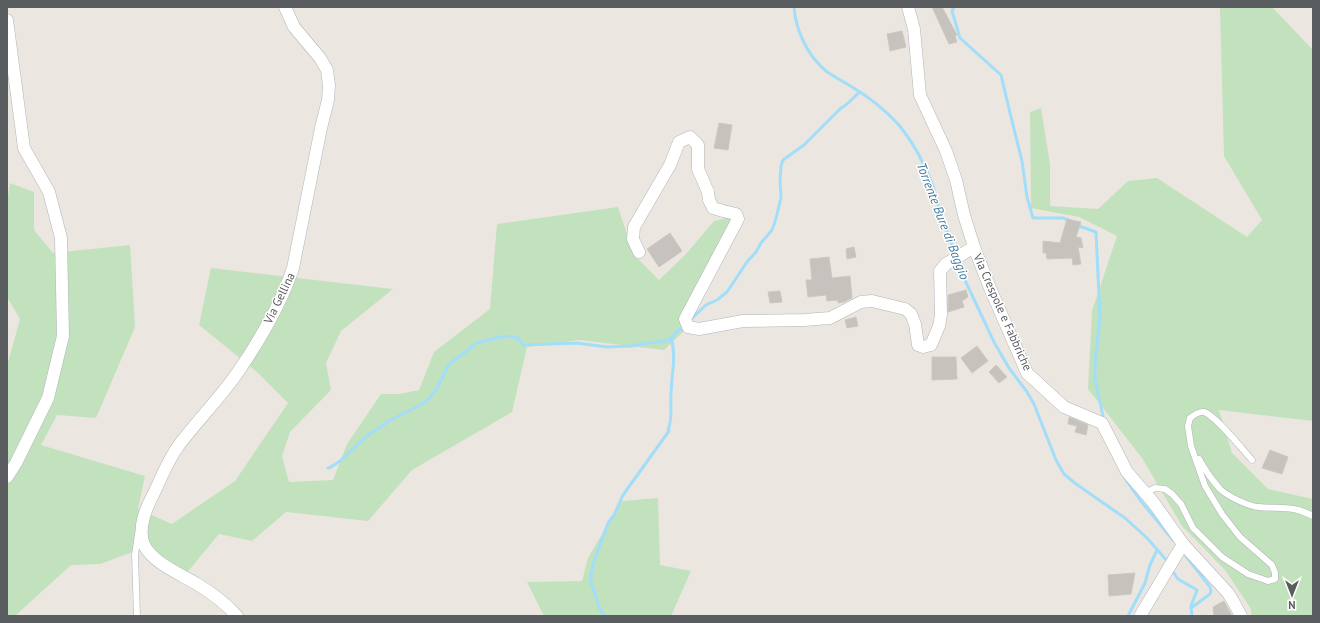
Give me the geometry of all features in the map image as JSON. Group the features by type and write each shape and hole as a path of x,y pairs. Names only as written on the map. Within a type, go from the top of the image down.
{"street":[{"name":"Via Gellina","path":"237,616 230,608 215,596 161,563 144,544 142,528 146,509 166,465 195,425 217,400 249,354 279,303 293,268 328,100 329,85 327,70 320,58 294,27 285,7"},
{"name":"Via Crespole e Fabbriche","path":"908,7 914,29 920,96 950,162 971,249 1028,373 1064,407 1102,423 1127,472 1153,502 1180,548 1228,593 1241,616"},
{"path":"7,20 24,148 49,192 61,238 63,336 48,398 16,463 7,477"},
{"path":"640,252 633,239 634,228 670,165 679,142 690,137 698,146 698,169 713,208 736,214 738,220 685,319 688,327 699,329 743,322 830,318 861,302 872,301 905,309 911,314 915,324 918,345 923,348 931,345 939,326 941,316 939,276 941,268 971,249"},
{"path":"1140,616 1180,548"}],"lane":[{"path":"1145,493 1155,488 1165,488 1181,504 1193,528 1222,557 1248,574 1268,581 1274,579 1276,573 1272,565 1240,537 1222,514 1205,486 1191,446 1188,426 1190,418 1198,412 1204,412 1214,419 1252,460"},
{"path":"1191,446 1205,470 1222,491 1248,505 1259,508 1293,508 1313,516"},
{"path":"138,616 135,555 137,536 142,528"}],"green space":[{"path":"1221,7 1272,7 1313,50 1313,421 1219,410 1232,453 1268,489 1313,499 1313,616 1251,616 1251,609 1225,570 1182,526 1142,458 1088,389 1092,311 1117,236 1079,217 1031,208 1030,112 1041,108 1050,164 1050,206 1098,209 1128,181 1157,178 1247,237 1262,220 1224,156"},
{"path":"10,183 34,192 34,230 53,253 130,245 135,327 96,418 57,415 41,445 145,476 138,509 172,524 235,481 288,403 257,372 199,325 211,268 393,289 341,331 326,363 331,390 290,432 282,456 289,482 333,480 347,444 381,394 399,394 419,390 434,352 490,309 497,224 618,207 634,255 659,280 686,254 714,221 730,217 734,230 715,275 684,331 664,350 579,340 527,347 512,412 412,470 368,521 286,512 252,541 219,534 180,581 138,550 100,564 71,565 15,616 7,616 7,366 20,319 7,297 7,203"},
{"path":"658,498 660,565 691,571 671,616 544,616 527,582 582,581 588,558 622,501"}],"building":[{"path":"932,7 942,7 957,35 955,36 957,42 949,44"},
{"path":"902,31 906,47 890,51 887,34"},
{"path":"719,123 732,125 728,150 714,148"},
{"path":"1067,219 1081,222 1076,237 1081,238 1083,248 1078,247 1081,264 1073,265 1072,258 1047,259 1046,253 1043,253 1043,241 1060,243"},
{"path":"670,233 682,251 659,267 647,249"},
{"path":"854,247 856,257 847,259 846,249"},
{"path":"829,257 832,278 850,276 852,298 844,302 838,303 838,300 827,301 826,295 808,297 806,280 812,280 810,259"},
{"path":"966,290 968,297 962,301 964,307 948,312 948,295"},
{"path":"780,291 782,302 770,303 768,292"},
{"path":"856,317 858,326 847,328 845,320"},
{"path":"977,346 988,361 972,373 961,358"},
{"path":"932,357 956,357 957,379 932,380"},
{"path":"996,365 1007,377 999,383 989,372"},
{"path":"1069,417 1088,425 1086,435 1075,432 1077,426 1068,424"},
{"path":"1270,450 1288,457 1282,474 1262,468"},
{"path":"1135,573 1131,594 1109,596 1108,575"},
{"path":"1224,601 1232,616 1214,616 1213,607"}],"waterway":[{"name":"Torrente Bure di Baggio","path":"794,7 800,34 808,50 819,65 877,104 899,125 914,146 933,186 941,216 955,256"},
{"path":"954,7 952,11 960,38 1001,75 1022,161 1027,197 1033,218 1063,218 1070,221"},
{"path":"689,321 706,305 717,300 727,292 747,262 772,230 781,198 780,180 783,160 804,145 841,108 860,92"},
{"path":"1076,225 1096,232 1100,317 1095,363 1095,379 1103,416"},
{"name":"Torrente Bure di Baggio","path":"956,261 994,342 1009,368 1034,404 1056,460 1064,474 1125,518 1147,538 1168,562"},
{"path":"328,468 340,461 364,438 389,421 424,403 431,397 437,388 448,366 477,343 508,336 518,338 523,345 577,343 607,347 632,346 666,341 673,337 674,334 684,326"},
{"path":"605,616 600,609 591,583 591,574 595,558 608,523 614,515 623,495 669,431 674,359 671,338"},
{"path":"1124,477 1140,500 1173,540"},
{"path":"1128,616 1145,583 1150,565 1157,550"},
{"path":"1186,556 1210,587 1211,591 1210,594 1191,608"},
{"name":"Torrente Bure di Baggio","path":"1171,569 1178,579 1197,590 1191,606 1192,616"}]}
